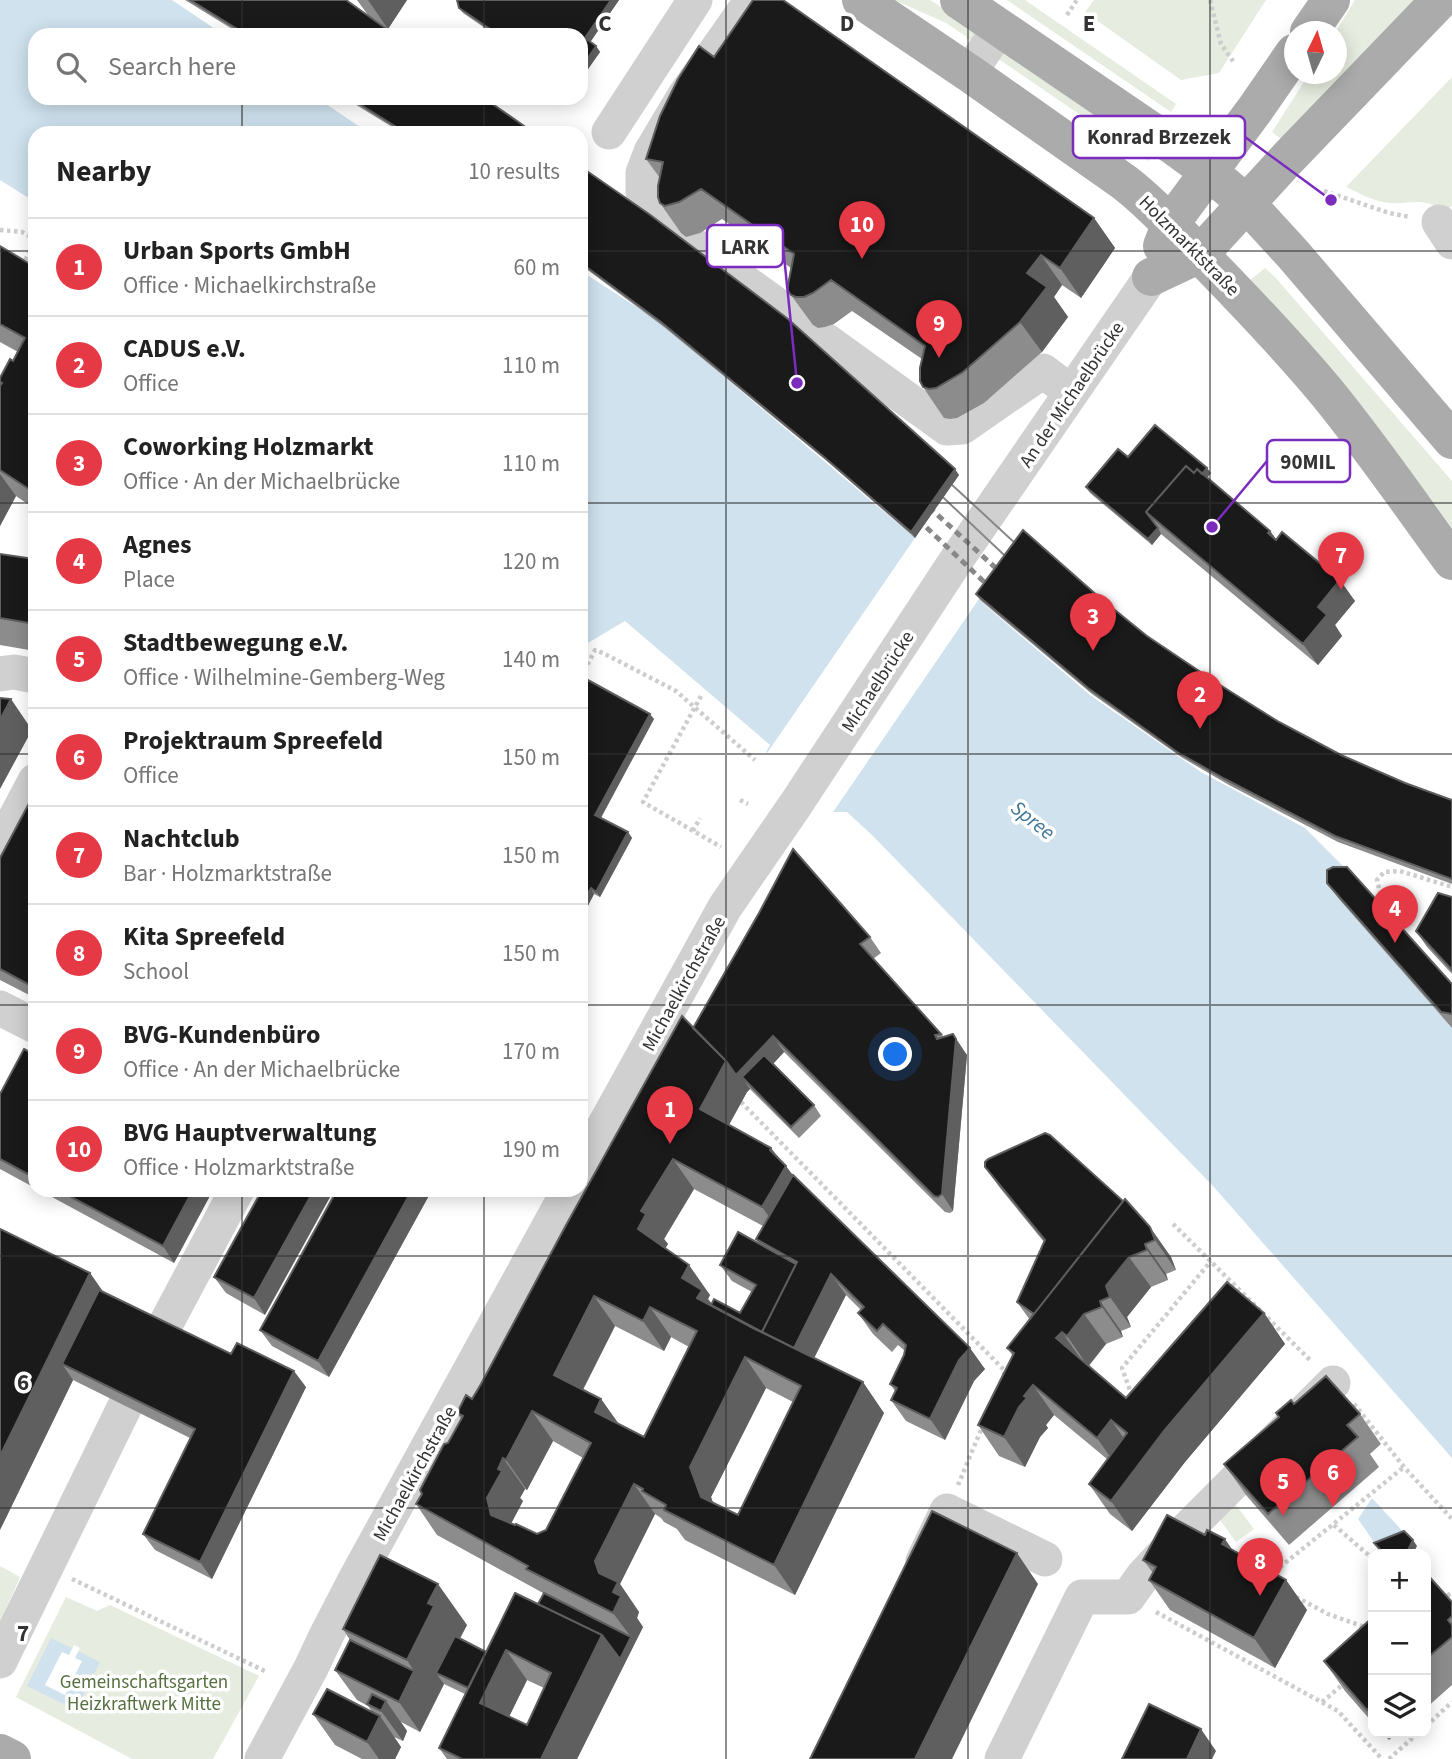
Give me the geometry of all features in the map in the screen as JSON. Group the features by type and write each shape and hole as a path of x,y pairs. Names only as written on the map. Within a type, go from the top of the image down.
{"main road":[{"name":"Holzmarktstraße","path":"861,0 969,72 1139,193 1171,223 1238,293 1327,394 1452,561"},
{"path":"959,0 1172,145 1246,203 1452,440"},
{"path":"1317,21 1331,0"},
{"path":"1151,277 1200,254 1440,0"},
{"name":"An der Michaelbrücke","path":"1151,277 1171,223 1284,67"},
{"path":"0,1753 12,1759"}],"street":[{"path":"609,132 695,0"},
{"path":"752,0 685,95 651,152 643,173 643,192 647,208 659,220 947,428 962,428 1043,370 1071,392"},
{"path":"969,72 1000,28"},
{"name":"An der Michaelbrücke","path":"957,559 1151,277"},
{"name":"Michaelbrücke","path":"796,804 957,559"},
{"path":"0,674 14,672 28,675"},
{"path":"0,847 28,794"},
{"name":"Michaelkirchstraße","path":"588,1155 725,906 796,804"},
{"path":"0,1008 28,1022"},
{"path":"162,1331 233,1197"},
{"name":"Michaelkirchstraße","path":"262,1759 312,1668 355,1580 565,1197"},
{"path":"1002,1759 1082,1597 1128,1597 1143,1576 1184,1532 1333,1383"},
{"path":"0,1661 125,1406"},
{"path":"912,1585 947,1511 1045,1559"}],"path":[{"path":"1067,15 1077,0"},
{"path":"1210,0 1221,44 1235,64"},
{"path":"1324,191 1446,232"},
{"path":"0,230 22,232 28,236"},
{"path":"17,274 28,254"},
{"path":"588,664 595,650 676,691 755,760"},
{"path":"701,696 643,802 721,847"},
{"path":"740,800 748,804"},
{"path":"693,831 700,818"},
{"path":"1380,888 1377,880 1384,872 1400,871 1452,887"},
{"path":"741,1102 1005,1371 1000,1384"},
{"path":"1172,1224 1352,1401 1404,1467 1452,1519"},
{"path":"1134,1401 1122,1367 1211,1261"},
{"path":"947,1511 984,1422"},
{"path":"1265,1579 1404,1467"},
{"path":"1334,1525 1368,1555"},
{"path":"46,1566 267,1672"},
{"path":"1432,1609 1452,1592"},
{"path":"1289,1593 1328,1614 1368,1628"},
{"path":"1128,1597 1338,1710 1382,1759"},
{"path":"1322,1702 1353,1676"},
{"path":"1431,1721 1452,1702"},
{"path":"1389,1759 1412,1738"}],"green space":[{"path":"894,0 930,0 978,30 971,40 966,39 967,37 946,23"},
{"path":"1007,0 1025,0 1176,104 1171,112"},
{"path":"1094,0 1266,0 1219,73 1181,80 1085,12"},
{"path":"1355,0 1421,0 1347,77 1347,21 1342,21"},
{"path":"1004,48 1153,153 1148,161 997,58"},
{"path":"1452,77 1452,206 1443,212 1422,202 1383,202 1346,187"},
{"path":"1303,84 1341,84 1285,142 1272,132"},
{"path":"1265,268 1452,481 1452,528 1249,281"},
{"path":"1236,1505 1254,1529 1236,1542 1218,1517"},
{"path":"0,1566 20,1577 0,1623"},
{"name":"Gemeinschaftsgarten Heizkraftwerk Mitte","path":"66,1597 97,1611 110,1605 259,1676 213,1759 132,1759 16,1697"}],"water":[{"path":"0,0 172,0 214,28 28,28 28,105 327,105 359,126 28,126 28,198 0,180"},
{"name":"Spree","path":"588,276 658,321 915,538 986,606 1090,695 1201,772 1305,828 1352,875 1452,986 1452,1458 1213,1186 873,836 847,812 833,812 766,752 770,745 625,621 588,643"},
{"path":"1372,1498 1408,1537 1378,1548 1358,1519"},
{"path":"51,1638 100,1662 76,1710 27,1686"}],"pier":[{"path":"917,535 982,597 831,815 765,756"},
{"path":"74,1645 80,1648 75,1658 82,1661 65,1695 45,1685 62,1652 69,1655"}],"building":[{"path":"190,0 346,0 385,28 236,28"},
{"path":"457,0 611,0 588,34 588,28 489,28 459,8"},
{"path":"753,0 783,0 1094,218 1060,268 1041,255 1027,273 1047,287 1020,322 963,372 936,388 923,387 920,381 925,346 831,280 804,297 791,295 788,285 794,254 701,189 679,202 665,206 660,203 658,186 663,162 646,159 660,116 678,79 699,46 714,57"},
{"path":"588,40 596,46 588,58"},
{"path":"361,105 494,105 524,126 395,126"},
{"path":"588,172 649,214 788,319 955,469 911,532 661,322 588,268"},
{"path":"0,246 28,263 28,488 0,470 0,378 25,338 0,324"},
{"path":"1155,425 1207,468 1202,474 1197,469 1194,473 1186,466 1146,512 1158,528 1148,539 1086,487 1118,449 1128,457"},
{"path":"1186,466 1194,473 1197,469 1270,531 1268,533 1276,540 1282,532 1340,580 1318,607 1327,615 1303,644 1146,512"},
{"path":"1023,530 1147,636 1220,685 1279,722 1341,755 1452,800 1452,879 1335,836 1225,779 1177,752 1088,688 976,594"},
{"path":"0,554 28,558 28,623 0,618"},
{"path":"588,680 650,714 595,815 628,832 596,892 591,888 588,893"},
{"path":"0,698 11,699 0,720"},
{"path":"28,805 28,984 0,969 0,858"},
{"path":"793,849 870,937 860,944 941,1034 935,1035 937,1039 953,1034 956,1039 942,1194 938,1197 773,1036 736,1075 693,1028"},
{"path":"1347,867 1452,984 1452,1014 1441,1012 1327,883 1327,870"},
{"path":"1438,893 1452,897 1452,970 1416,931"},
{"path":"682,1016 726,1061 700,1109 771,1148 786,1166 762,1207 673,1159 641,1211 646,1214 638,1229 689,1265 682,1278 702,1290 697,1298 863,1382 774,1565 664,1510 666,1505 634,1484 595,1561 599,1573 618,1582 613,1592 621,1596 613,1613 526,1569 528,1566 416,1504 422,1494 420,1490 444,1444 448,1443 463,1416 457,1413 466,1395 472,1399 582,1197 588,1197 588,1186","holes":["594,1296 643,1321 650,1307 697,1331 644,1437 595,1412 601,1399 554,1375","745,1357 801,1386 738,1515 701,1497 690,1467","532,1411 591,1443 546,1530 537,1534 491,1515 487,1498 502,1471 498,1469 503,1458 506,1460"]},
{"path":"24,1049 28,1051 28,1174 0,1159 0,1094"},
{"path":"764,1055 814,1105 791,1127 742,1077"},
{"path":"1045,1133 1123,1201 1034,1314 1017,1302 1045,1240 985,1167 985,1162"},
{"path":"793,1175 970,1348 959,1360 930,1419 891,1400 897,1388 890,1384 906,1345 883,1324 877,1331 858,1313 864,1307 831,1274 794,1348 762,1332 797,1262 756,1239"},
{"path":"71,1197 189,1197 163,1246"},
{"path":"258,1197 310,1197 254,1298 214,1277"},
{"path":"333,1197 408,1197 318,1361 260,1330"},
{"path":"1125,1199 1150,1227 1155,1240 1145,1244 1147,1250 1129,1257 1106,1286 1110,1297 1100,1301 1102,1307 1084,1314 1067,1336 1062,1332 1056,1338 1126,1398 1227,1282 1264,1313 1164,1431 1111,1501 1089,1484 1127,1433 1111,1420 1097,1438 1033,1385 1024,1396 1027,1398 1019,1407 1004,1437 978,1425 1014,1353 1007,1348"},
{"path":"0,1229 90,1273 0,1456"},
{"path":"738,1232 796,1264 762,1332 711,1305 714,1299 740,1313 756,1285 720,1265"},
{"path":"99,1290 231,1354 237,1343 294,1371 200,1562 143,1534 195,1429 62,1364"},
{"path":"1326,1376 1360,1414 1347,1425 1358,1437 1268,1514 1224,1464 1279,1417 1276,1413 1291,1400 1294,1404"},
{"path":"932,1511 1017,1553 915,1759 810,1759"},
{"path":"1167,1515 1205,1535 1207,1530 1225,1539 1222,1544 1286,1580 1254,1638 1149,1580 1156,1567 1143,1560"},
{"path":"1404,1531 1413,1540 1408,1549 1379,1549 1374,1543"},
{"path":"380,1555 438,1584 428,1603 434,1606 407,1660 343,1629"},
{"path":"1431,1579 1452,1602 1452,1616 1448,1620 1452,1625 1452,1637 1431,1655"},
{"path":"515,1593 602,1635 541,1759 462,1759 439,1748","holes":["506,1650 551,1673 527,1725 480,1703"]},
{"path":"544,1593 631,1637 620,1659 602,1635 538,1604"},
{"path":"1368,1621 1368,1709 1367,1710 1324,1661"},
{"path":"455,1636 486,1652 468,1688 436,1673"},
{"path":"350,1640 414,1671 399,1702 335,1670"},
{"path":"327,1689 380,1716 367,1742 313,1714"},
{"path":"372,1694 386,1701 381,1711 367,1704"},
{"path":"1149,1704 1201,1729 1187,1759 1122,1759"}],"tram line":[{"path":"937,471 1029,556"},
{"path":"930,485 1019,569"}],"railway":[{"path":"920,499 1010,581"},
{"path":"909,511 998,595"}],"place":[{"name":"Konrad Brzezek","path":"1331,200"},
{"name":"BVG Hauptverwaltung","path":"862,259"},
{"name":"BVG-Kundenbüro","path":"939,358"},
{"name":"LARK","path":"797,383"},
{"name":"90MIL","path":"1212,527"},
{"name":"Nachtclub","path":"1341,590"},
{"name":"Coworking Holzmarkt","path":"1093,651"},
{"name":"CADUS e.V.","path":"1200,729"},
{"name":"Agnes","path":"1395,943"},
{"name":"Urban Sports GmbH","path":"670,1144"},
{"name":"Projektraum Spreefeld","path":"1333,1507"},
{"name":"Stadtbewegung e.V.","path":"1283,1516"},
{"name":"Kita Spreefeld","path":"1260,1596"}]}
